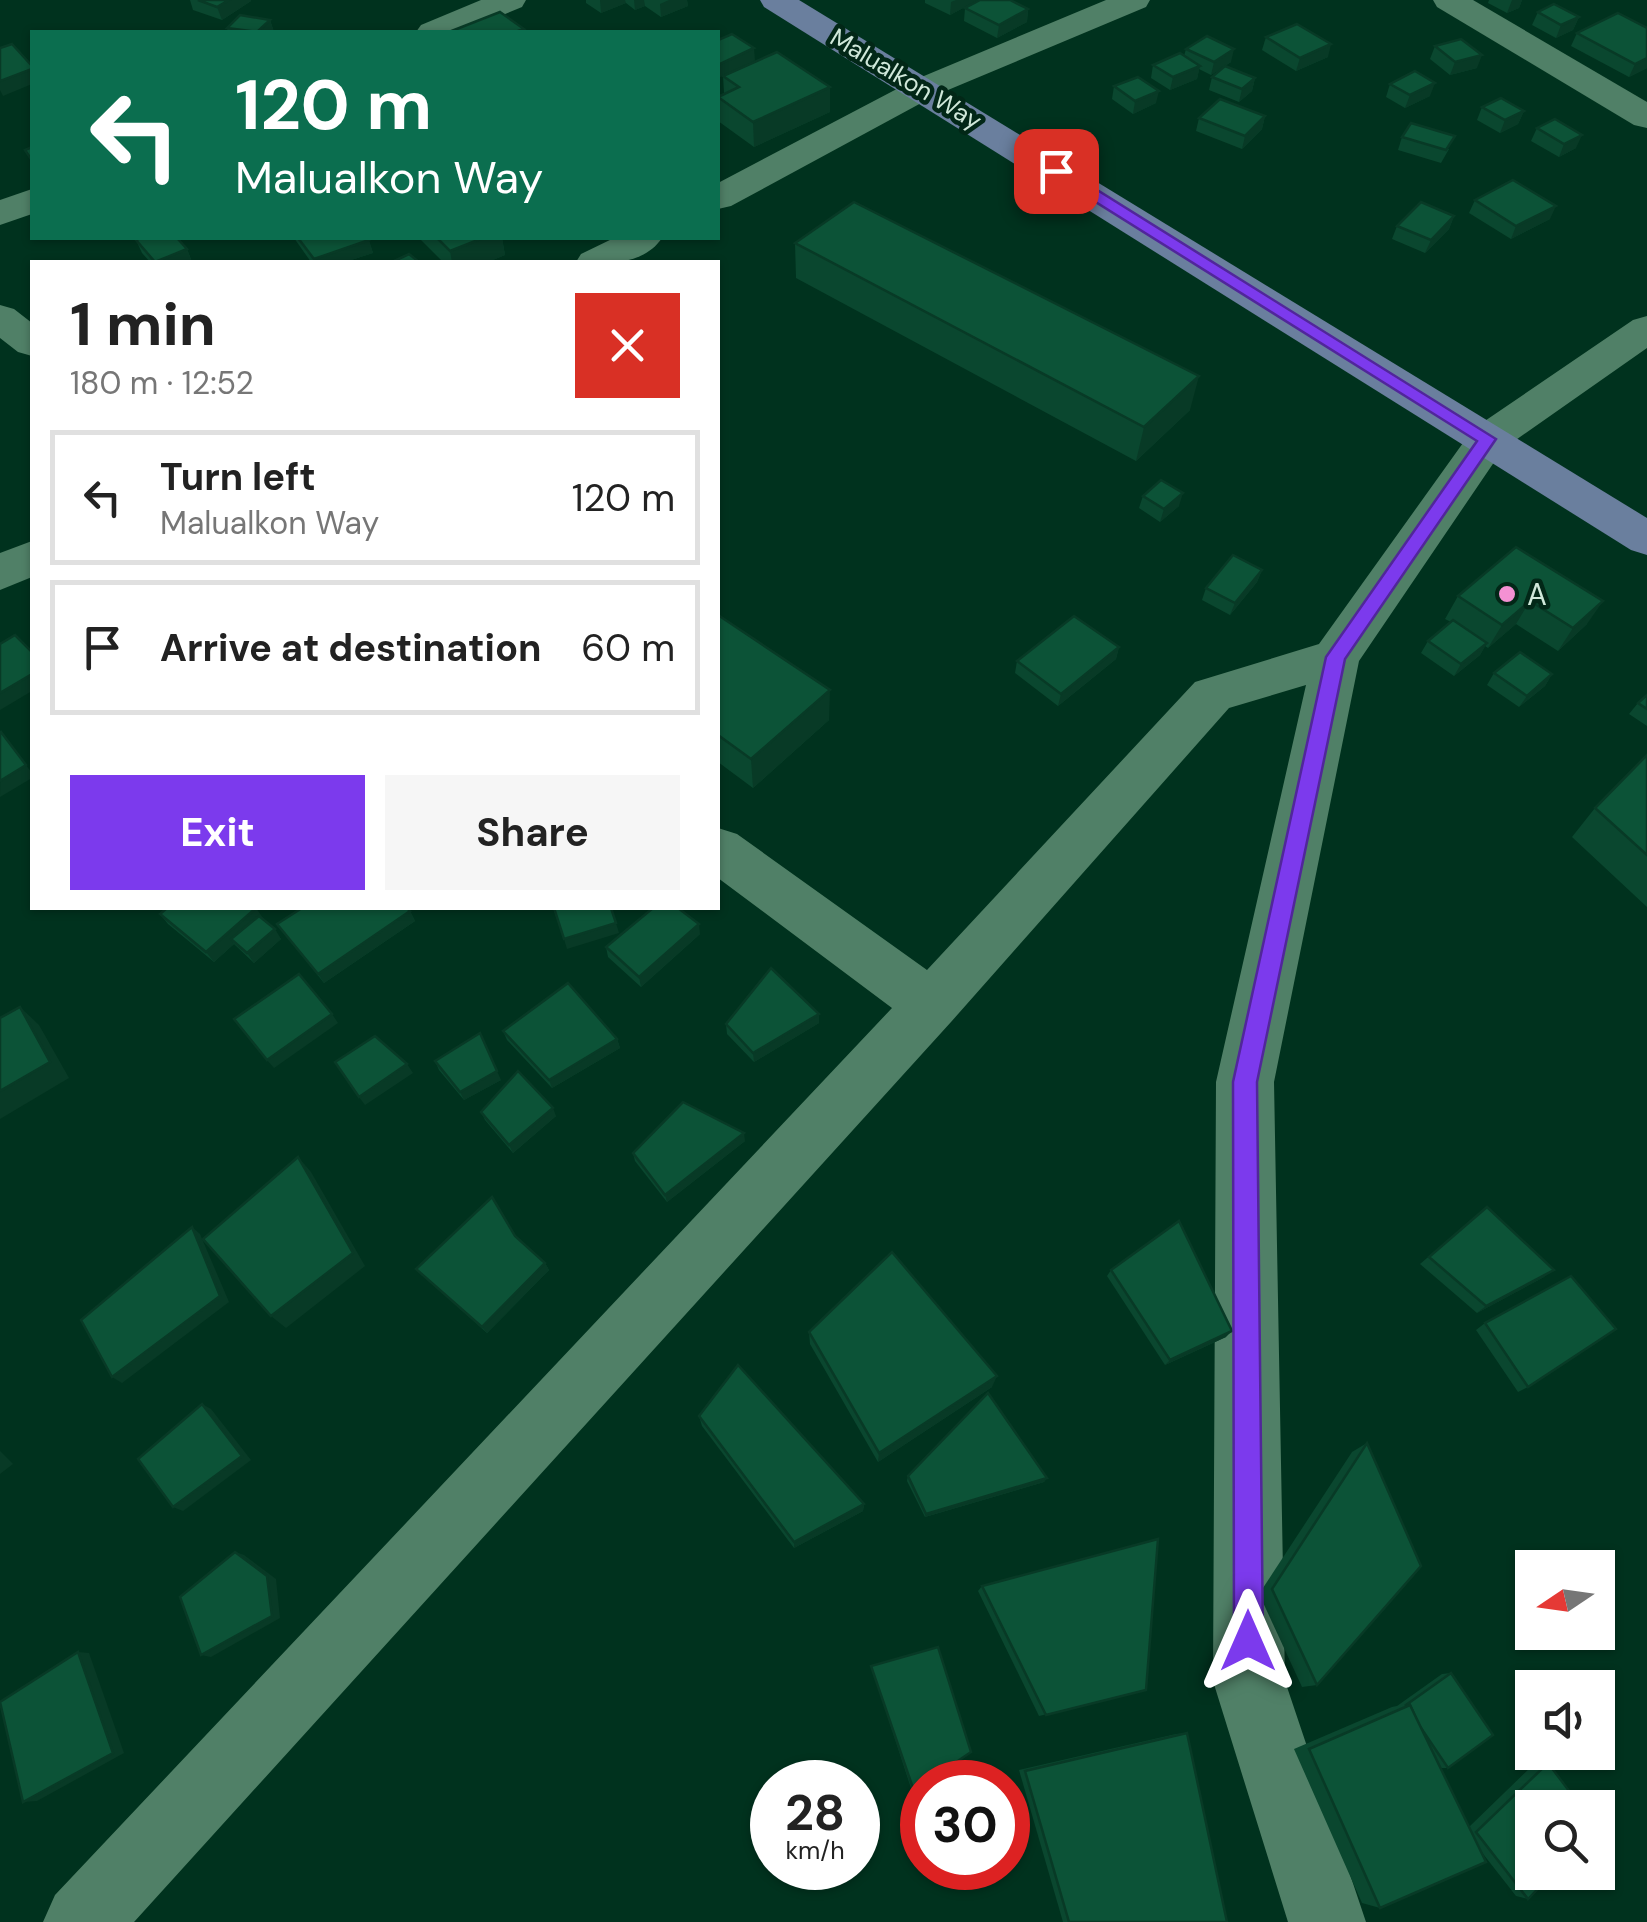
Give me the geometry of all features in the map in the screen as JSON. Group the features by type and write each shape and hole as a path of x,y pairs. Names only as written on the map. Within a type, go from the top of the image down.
{"main road":[{"name":"Malualkon Way","path":"776,0 924,88 1647,539"}],"street":[{"path":"437,30 510,0"},
{"path":"720,197 924,88 1134,0"},
{"path":"1449,0 1647,117"},
{"path":"0,214 30,201"},
{"path":"600,260 638,240"},
{"path":"0,318 30,340"},
{"path":"1327,1922 1248,1681 1245,1082 1336,657 1488,439 1647,329"},
{"path":"0,573 30,558"},
{"path":"82,1922 932,1005 1212,695 1336,657"},
{"path":"720,850 932,1005"}],"building":[{"path":"198,0 229,0 217,7"},
{"path":"980,0 1010,0 1028,9 999,25 965,8"},
{"path":"1554,4 1579,17 1561,25 1538,12"},
{"path":"500,12 524,29 521,30 454,30"},
{"path":"1618,13 1647,28 1647,58 1635,64 1577,33"},
{"path":"240,15 270,20 259,30 227,28"},
{"path":"1297,24 1331,44 1300,58 1266,37"},
{"path":"732,34 754,48 720,64 720,39"},
{"path":"1207,36 1234,49 1214,62 1186,49"},
{"path":"1461,39 1482,55 1455,62 1435,46"},
{"path":"12,44 30,64 30,70 0,81 0,48"},
{"path":"777,52 830,87 753,122 720,98 739,87 723,76"},
{"path":"1180,53 1200,66 1173,77 1153,65"},
{"path":"1225,66 1255,78 1242,89 1212,77"},
{"path":"1415,71 1435,83 1410,95 1390,84"},
{"path":"1138,77 1159,91 1135,101 1114,86"},
{"path":"1501,98 1524,111 1505,120 1482,107"},
{"path":"1220,99 1265,116 1245,136 1199,118"},
{"path":"1555,119 1582,135 1564,144 1537,128"},
{"path":"1411,123 1455,136 1446,150 1402,137"},
{"path":"1513,180 1556,206 1516,226 1475,200"},
{"path":"854,202 1199,376 1144,427 795,243"},
{"path":"1421,202 1454,216 1431,240 1397,226"},
{"path":"136,240 179,240 187,249 160,260 153,260"},
{"path":"300,240 369,240 314,259"},
{"path":"439,240 478,240 450,251"},
{"path":"1161,480 1183,493 1164,509 1143,496"},
{"path":"1516,547 1603,601 1573,628 1530,601 1502,625 1458,596"},
{"path":"1233,555 1262,570 1235,603 1206,588"},
{"path":"720,616 830,690 751,759 720,736"},
{"path":"1074,616 1119,647 1061,694 1017,661"},
{"path":"1453,620 1487,643 1461,664 1428,641"},
{"path":"15,635 30,650 30,675 0,693 0,644"},
{"path":"1520,652 1552,674 1527,696 1494,673"},
{"path":"1647,695 1647,709 1638,703"},
{"path":"0,733 26,765 0,781"},
{"path":"1647,755 1647,855 1595,808"},
{"path":"165,910 254,910 206,952 160,914"},
{"path":"299,910 410,911 318,974 277,924"},
{"path":"555,910 612,910 616,923 564,939"},
{"path":"651,910 681,910 699,924 639,977 606,947"},
{"path":"259,916 275,929 247,953 231,939"},
{"path":"771,968 819,1014 753,1053 726,1024"},
{"path":"299,974 332,1014 267,1060 234,1019"},
{"path":"568,983 617,1039 549,1080 503,1031"},
{"path":"20,1007 50,1062 0,1091 0,1018"},
{"path":"480,1033 497,1071 460,1092 435,1061"},
{"path":"375,1036 407,1064 359,1097 335,1062"},
{"path":"518,1071 553,1108 509,1145 481,1112"},
{"path":"683,1102 744,1133 665,1195 633,1153"},
{"path":"298,1157 353,1253 271,1316 203,1239"},
{"path":"492,1197 515,1236 545,1263 482,1327 416,1269"},
{"path":"1487,1207 1554,1270 1486,1306 1429,1257"},
{"path":"1179,1221 1232,1331 1170,1360 1111,1270"},
{"path":"192,1227 220,1296 112,1377 81,1320"},
{"path":"892,1252 997,1376 879,1453 809,1332"},
{"path":"1571,1276 1616,1329 1528,1387 1485,1323"},
{"path":"738,1365 864,1504 794,1542 699,1416"},
{"path":"988,1393 1047,1478 926,1514 908,1476"},
{"path":"202,1404 242,1456 173,1507 138,1459"},
{"path":"1367,1443 1421,1566 1317,1685 1272,1589"},
{"path":"1158,1539 1146,1690 1046,1715 982,1586"},
{"path":"235,1552 267,1576 272,1616 201,1655 180,1597"},
{"path":"938,1647 971,1752 959,1760 903,1760 871,1666"},
{"path":"78,1652 113,1753 23,1802 0,1702"},
{"path":"1451,1673 1493,1735 1448,1768 1410,1705 1406,1705"},
{"path":"1410,1705 1486,1862 1380,1908 1309,1749"},
{"path":"1187,1733 1227,1922 1069,1922 1030,1788 1030,1770"},
{"path":"1541,1770 1553,1770 1568,1790 1520,1790"},
{"path":"1515,1795 1515,1882 1476,1832"},
{"path":"1521,1890 1537,1890 1528,1899"}],"place":[{"name":"A","path":"1507,594"}],"route":[{"path":"1056,171 1488,439 1336,657 1245,1082 1248,1641"}]}
